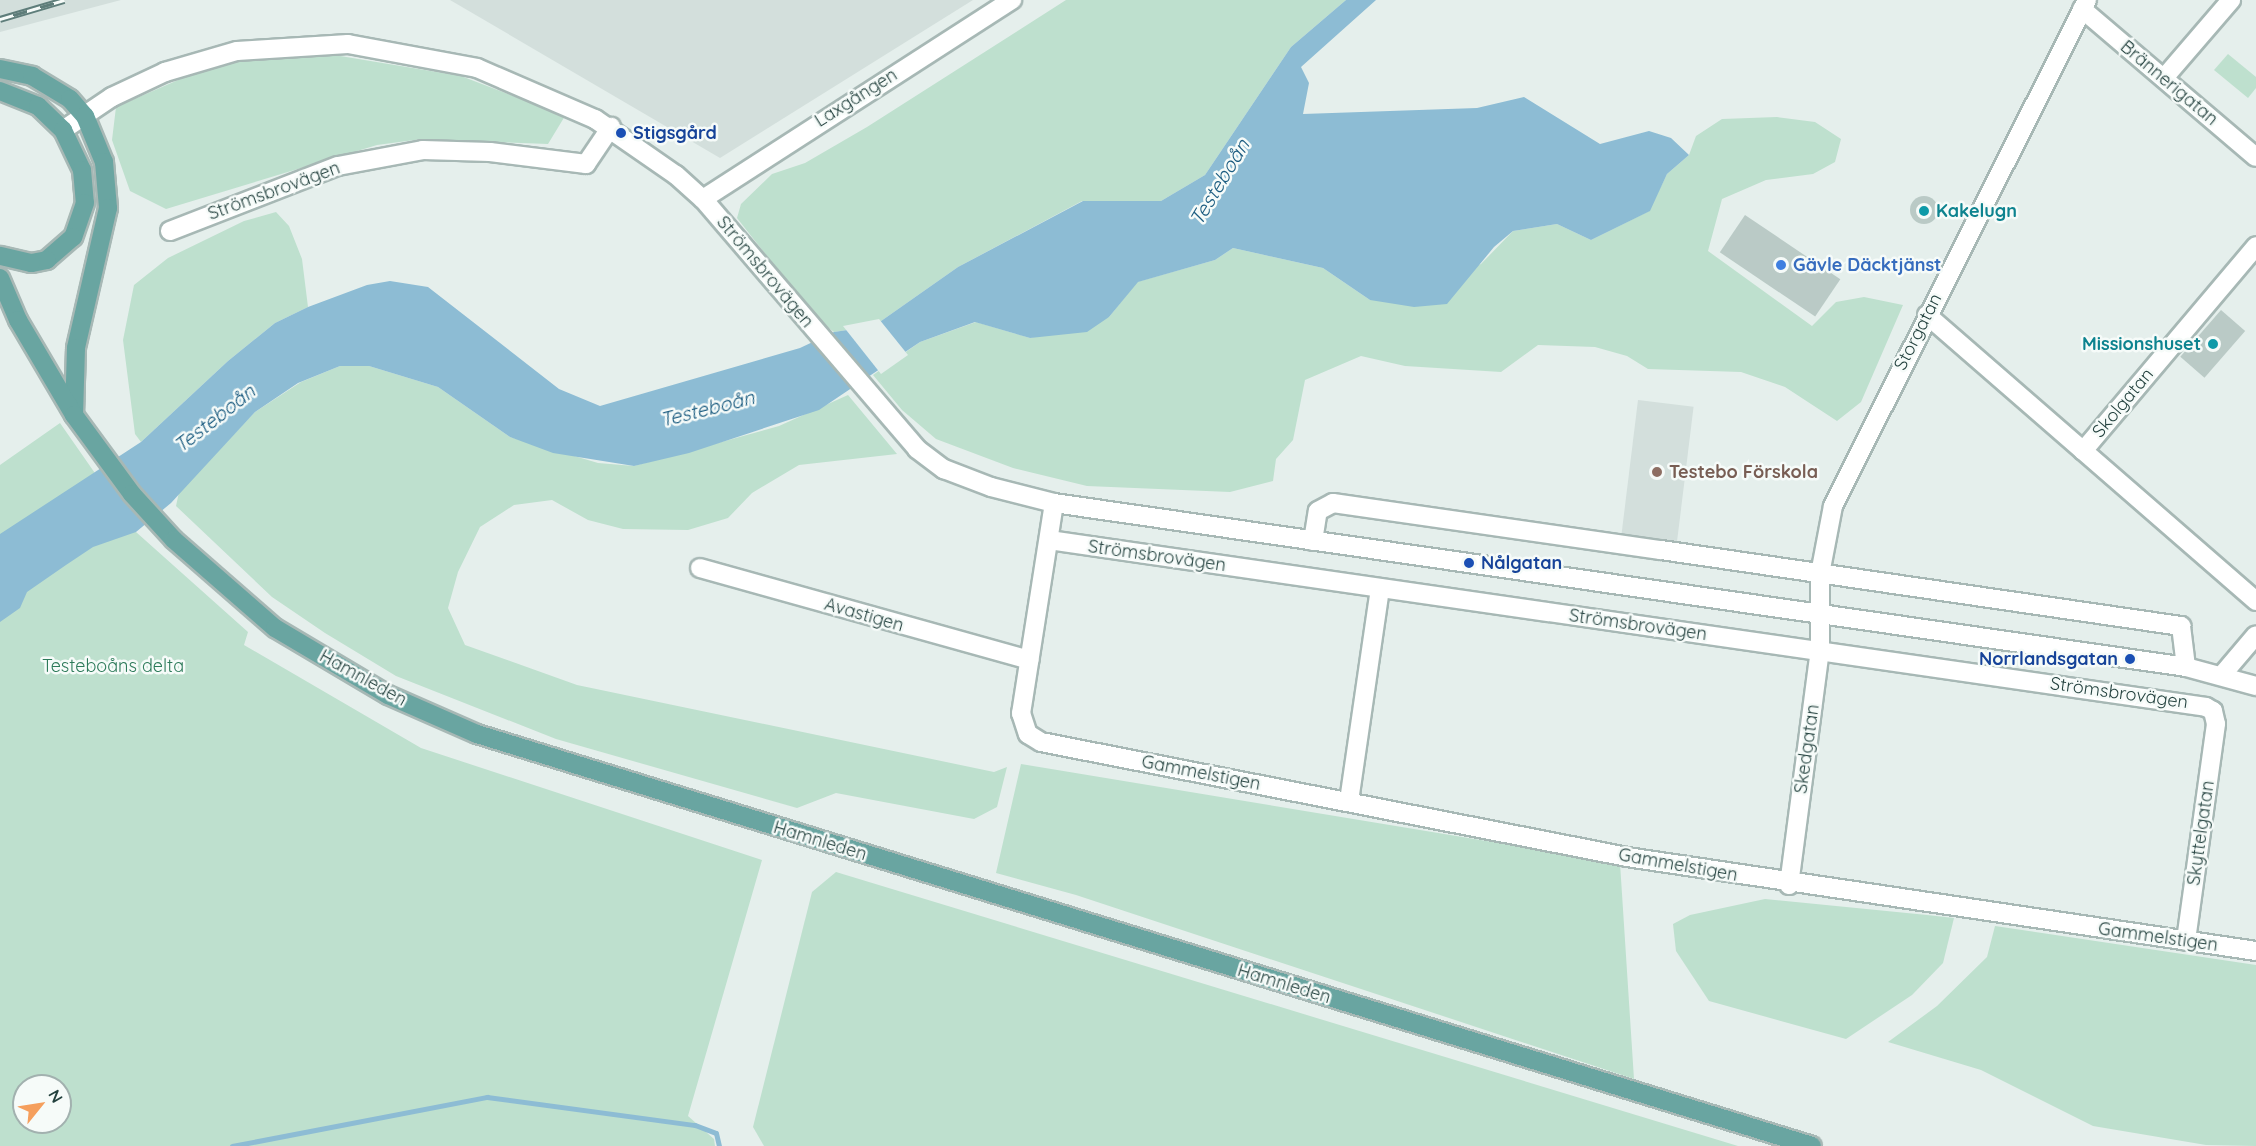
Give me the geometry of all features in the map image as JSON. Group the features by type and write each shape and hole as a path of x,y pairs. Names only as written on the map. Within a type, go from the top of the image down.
{"main road":[{"path":"0,69 54,87 85,116 104,162 108,208 76,348 75,415"},
{"path":"0,92 38,106 63,130 85,186 82,223 62,250 47,260 31,263 0,256"},
{"name":"Hamnleden","path":"0,278 18,320 75,415 132,494 174,540 275,628 388,695 477,734 1812,1146"},
{"path":"0,314 18,320"}],"street":[{"name":"Laxgången","path":"703,199 722,183 1012,0"},
{"path":"2164,78 2231,0"},
{"name":"Brännerigatan","path":"2085,5 2164,78 2256,157"},
{"name":"Storgatan","path":"1820,612 1820,574 1839,489 2085,5"},
{"name":"Strömsbrovägen","path":"63,130 165,72 237,51 348,44 477,68 564,103 611,127 703,199 894,423 944,469 990,487 1054,503 1820,612 2186,667 2256,686"},
{"name":"Strömsbrovägen","path":"170,231 338,166 423,150 586,164 611,127"},
{"name":"Skolgatan","path":"2083,451 2256,246"},
{"path":"1927,315 2256,601"},
{"path":"1029,660 1054,503"},
{"name":"Strömsbrovägen","path":"1313,541 1318,511 1334,503 2181,626 2186,667"},
{"name":"Strömsbrovägen","path":"1049,540 2201,705 2213,711 2216,724"},
{"name":"Avastigen","path":"700,568 1029,660"},
{"path":"1349,801 1380,588"},
{"name":"Skedgatan","path":"1789,885 1820,651 1820,612"},
{"path":"2222,675 2256,635"},
{"name":"Gammelstigen","path":"1029,660 1021,713 1028,734 1055,746 1789,885 2256,951"},
{"name":"Skyttelgatan","path":"2186,941 2216,724"}],"shaded area":[{"path":"0,0 121,0 0,32"},
{"path":"450,0 973,0 720,158"},
{"name":"Testebo Förskola","path":"1638,400 1694,407 1677,543 1621,536"}],"green space":[{"path":"1066,0 1346,0 1291,47 1205,175 1161,201 1082,201 958,267 874,326 834,332 816,318 737,218 741,204 772,174 805,163 867,127"},
{"path":"304,50 461,76 565,116 548,144 422,139 377,145 166,209 130,191 112,140 116,107 215,64"},
{"path":"2228,54 2256,77 2256,88 2248,98 2214,70"},
{"path":"1777,117 1815,122 1841,139 1835,162 1813,174 1766,180 1722,199 1708,251 1812,326 1836,302 1864,297 1903,305 1861,402 1837,421 1785,387 1741,372 1648,369 1627,356 1595,347 1538,345 1501,372 1405,366 1361,356 1305,380 1293,440 1276,459 1273,481 1230,492 1087,486 1013,468 936,439 902,410 873,375 920,342 976,322 1030,338 1109,317 1137,282 1215,260 1233,248 1323,268 1370,300 1481,264 1513,231 1557,224 1591,240 1649,211 1667,174 1689,155 1696,136 1722,119"},
{"path":"276,212 289,226 302,259 308,307 275,323 228,361 141,442 135,434 123,340 134,285 168,258 244,221"},
{"path":"340,366 369,366 438,387 510,437 598,463 634,466 779,426 848,395 897,454 799,465 752,493 728,518 688,530 623,529 588,520 552,500 514,505 480,527 458,572 448,608 465,645 577,685 994,772 1007,767 997,807 974,819 836,793 797,808 556,739 396,676 325,633 272,597 176,506 179,492 255,412 301,382"},
{"name":"Testeboåns delta","path":"60,423 136,532 248,632 244,645 421,748 762,860 688,1116 714,1139 715,1146 0,1146 0,465"},
{"path":"1021,764 1620,863 1634,1079 1076,895 996,873"},
{"path":"836,872 1738,1146 764,1146 753,1127 812,892"},
{"path":"1765,899 1954,918 1943,963 1912,995 1846,1039 1709,1001 1676,951 1673,924 1690,915"},
{"path":"1995,926 2256,965 2256,1146 2206,1145 2093,1126 1981,1070 1888,1042 1937,1006 1987,957"}],"water":[{"name":"Testeboån","path":"1346,0 1376,0 1301,67 1309,83 1303,114 1477,108 1524,97 1600,144 1649,131 1671,138 1689,155 1667,174 1650,211 1591,240 1557,224 1513,231 1494,247 1447,304 1414,307 1370,300 1323,268 1233,248 1215,260 1138,282 1109,317 1087,332 1030,338 975,322 920,342 819,410 689,453 634,466 553,453 510,437 438,387 369,366 340,366 298,383 255,412 171,503 136,532 93,547 27,592 20,608 0,622 0,534 141,442 228,361 275,323 308,307 367,285 390,281 428,287 559,389 600,406 800,348 834,332 874,326 958,267 1083,201 1161,201 1205,175 1291,47"}],"pier":[{"path":"879,319 908,355 881,374 843,326"}],"building":[{"name":"Kakelugn","path":"1924,196 1934,200 1938,210 1934,220 1924,224 1914,220 1910,210 1914,200"},
{"name":"Gävle Däcktjänst","path":"1745,215 1840,279 1815,317 1720,252"},
{"name":"Missionshuset","path":"2221,310 2245,331 2204,378 2180,357"}],"waterway":[{"path":"232,1146 487,1097 695,1125 716,1133 719,1146"}],"railway":[{"path":"0,19 64,0"}],"place":[{"name":"Stigsgård","path":"621,133"},
{"name":"Kakelugn","path":"1924,211"},
{"name":"Gävle Däcktjänst","path":"1781,265"},
{"name":"Missionshuset","path":"2213,344"},
{"name":"Testebo Förskola","path":"1657,472"},
{"name":"Nålgatan","path":"1469,563"},
{"name":"Norrlandsgatan","path":"2130,659"}]}
